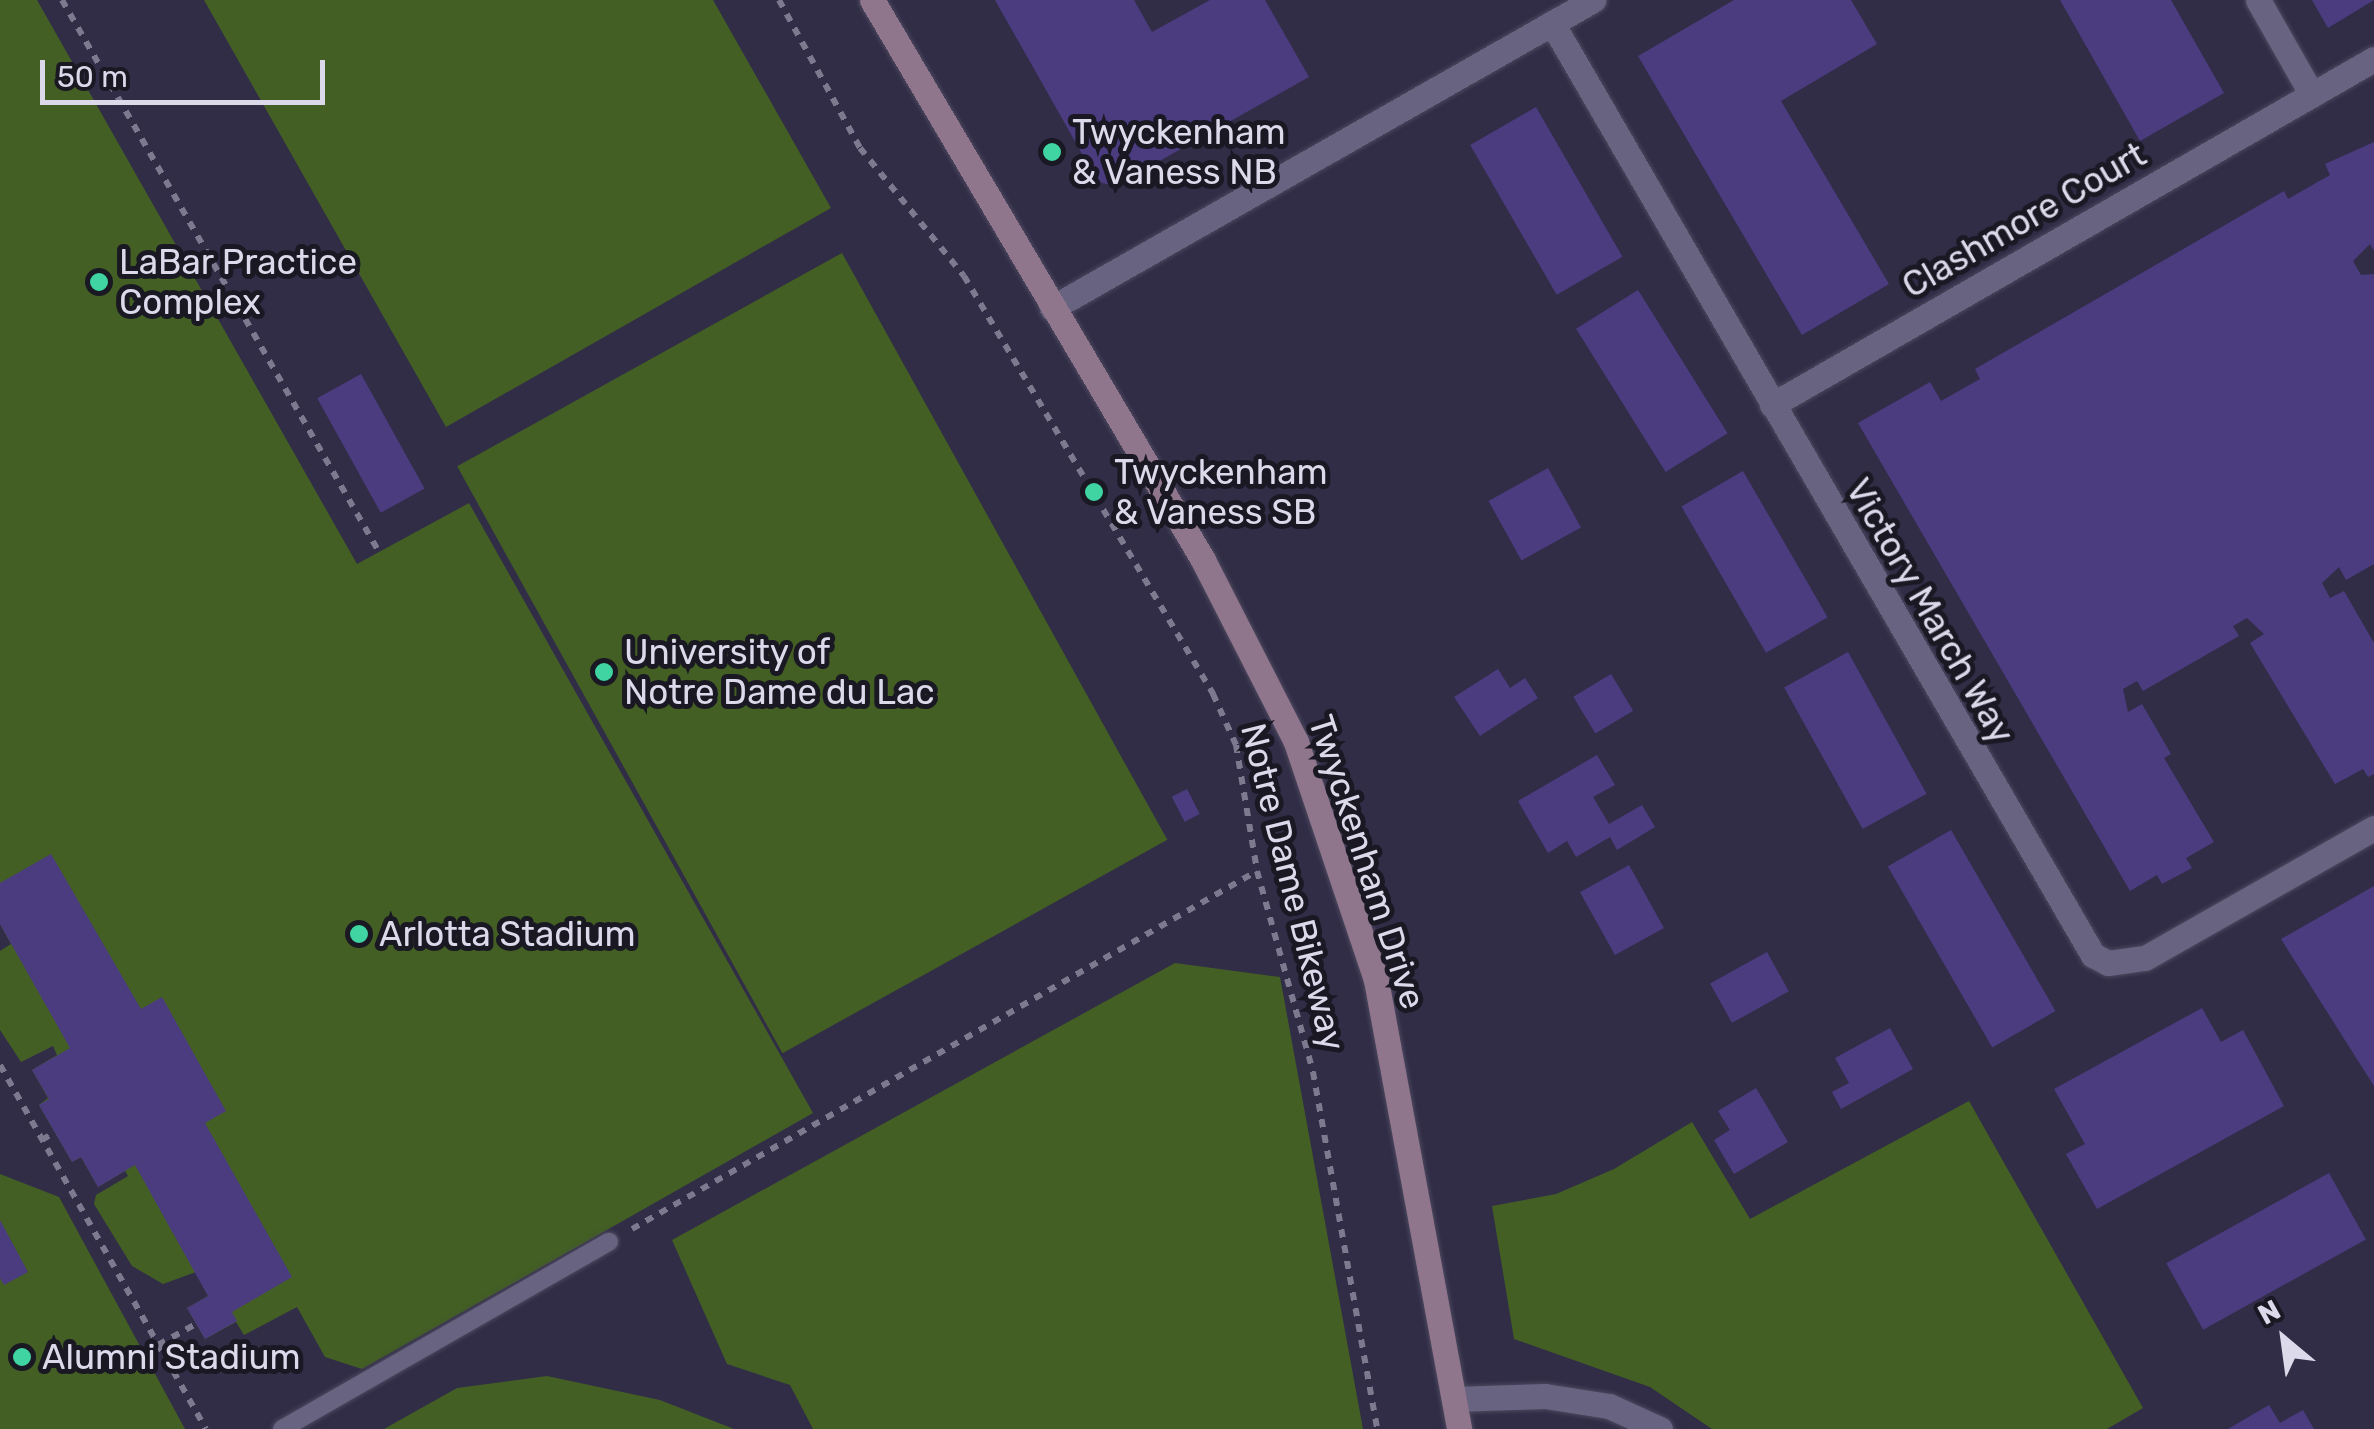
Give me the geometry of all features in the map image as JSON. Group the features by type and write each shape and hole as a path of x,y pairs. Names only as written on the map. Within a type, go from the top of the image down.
{"street":[{"name":"Twyckenham Drive","path":"872,0 1203,560 1296,742 1376,980 1460,1429"},
{"path":"1052,308 1594,0"},
{"path":"2258,0 2312,95"},
{"name":"Victory March Way","path":"1552,23 2093,955 2108,963 2145,958 2374,828"},
{"name":"Clashmore Court","path":"1772,405 2374,59"},
{"path":"1454,1398 1545,1396 1609,1406 1660,1429"}],"lane":[{"path":"282,1429 609,1242"}],"path":[{"path":"62,0 379,552"},
{"name":"Notre Dame Bikeway","path":"779,0 860,148 964,276 1214,694 1247,789 1256,871 1314,1072 1376,1429"},
{"path":"609,1242 1256,871"},
{"path":"0,1065 206,1429"},
{"path":"42,1140 55,1132"},
{"path":"158,1345 196,1324"}],"green space":[{"name":"Arlotta Stadium","path":"0,0 37,0 357,564 469,503 813,1113 362,1369 325,1357 297,1307 244,1335 236,1322 205,1339 187,1308 208,1296 196,1272 163,1284 132,1266 94,1204 96,1195 128,1176 125,1171 98,1187 81,1157 72,1162 39,1105 48,1098 32,1070 57,1055 53,1046 21,1062 0,1030 0,951 11,944 0,924"},
{"path":"204,0 713,0 831,208 446,427"},
{"path":"842,253 1167,840 782,1053 457,466"},
{"path":"1175,963 1280,977 1363,1429 813,1429 790,1385 727,1364 672,1240"},
{"path":"1969,1101 2143,1408 2107,1429 1712,1429 1650,1387 1514,1339 1492,1206 1556,1194 1614,1169 1692,1122 1750,1219"},
{"path":"0,1174 59,1197 185,1429 0,1429"},
{"path":"547,1376 660,1400 734,1429 384,1429 457,1388"}],"building":[{"path":"995,0 1134,0 1152,32 1210,0 1265,0 1309,77 1115,186 1098,182"},
{"path":"1734,0 1851,0 1877,44 1781,101 1889,284 1802,335 1638,56"},
{"path":"2060,0 2171,0 2224,93 2140,141"},
{"path":"2312,0 2374,0 2328,28"},
{"path":"1536,107 1622,257 1557,295 1470,145"},
{"path":"2374,142 2374,251 2370,244 2353,261 2361,275 2374,274 2374,564 2346,580 2339,567 2322,583 2330,598 2344,591 2374,643 2374,774 2368,777 2363,769 2335,784 2250,643 2264,634 2247,618 2233,626 2239,636 2143,691 2137,681 2123,689 2128,712 2142,704 2171,754 2164,758 2214,842 2186,858 2192,868 2162,884 2157,875 2130,891 1858,423 1930,382 1941,401 1980,379 1975,369 2284,191 2288,199 2330,175 2325,164"},
{"path":"1638,290 1728,433 1666,472 1576,329"},
{"path":"361,374 425,489 381,513 317,398"},
{"path":"1548,468 1581,527 1521,560 1489,501"},
{"path":"1743,471 1828,617 1766,653 1682,506"},
{"path":"1848,652 1927,794 1863,829 1784,687"},
{"path":"1498,669 1510,688 1525,678 1538,698 1480,736 1454,697"},
{"path":"1611,674 1633,711 1595,734 1573,697"},
{"path":"1597,755 1615,785 1593,797 1609,824 1642,805 1655,827 1617,850 1610,837 1576,857 1567,841 1548,853 1518,801"},
{"path":"1187,789 1200,814 1185,822 1172,797"},
{"path":"1951,830 2056,1011 1992,1047 1888,866"},
{"path":"51,854 141,1009 162,997 226,1111 205,1123 292,1277 232,1312 237,1321 205,1339 187,1308 208,1296 135,1165 98,1187 81,1157 72,1162 39,1105 49,1099 32,1070 70,1048 0,924 0,883"},
{"path":"1629,865 1664,928 1615,955 1580,892"},
{"path":"2374,886 2374,1086 2281,939"},
{"path":"1767,952 1789,991 1732,1023 1710,984"},
{"path":"2202,1008 2221,1042 2243,1030 2284,1106 2097,1209 2066,1154 2085,1144 2054,1089"},
{"path":"1890,1028 1913,1069 1841,1109 1832,1092 1849,1083 1835,1058"},
{"path":"1756,1088 1788,1142 1734,1174 1714,1140 1730,1130 1718,1111"},
{"path":"2329,1173 2366,1239 2203,1330 2166,1263"},
{"path":"0,1220 28,1272 4,1285 0,1278"},
{"path":"2269,1405 2280,1423 2303,1410 2314,1429 2228,1429"}],"place":[{"name":"Twyckenham & Vaness NB","path":"1052,152"},
{"name":"LaBar Practice Complex","path":"99,282"},
{"name":"Twyckenham & Vaness SB","path":"1094,492"},
{"name":"University of Notre Dame du Lac","path":"604,672"},
{"name":"Arlotta Stadium","path":"359,934"},
{"name":"Alumni Stadium","path":"22,1357"}]}
